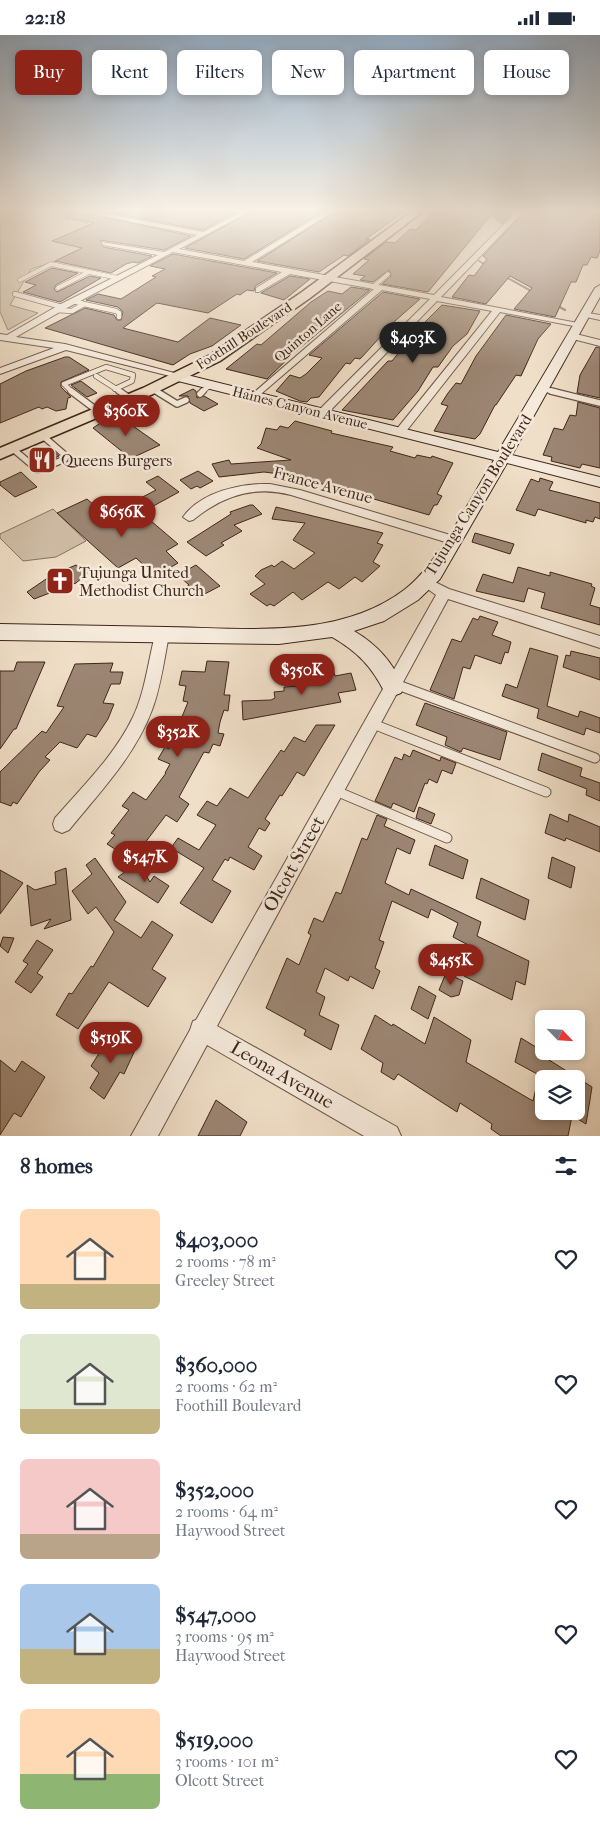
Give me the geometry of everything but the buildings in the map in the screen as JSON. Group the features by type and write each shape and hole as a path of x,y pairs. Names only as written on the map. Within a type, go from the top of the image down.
{"main road":[{"name":"Foothill Boulevard","path":"7,452 179,377 232,348 348,263"},
{"name":"Tujunga Canyon Boulevard","path":"0,632 279,636 335,629 377,616 411,595 433,573 503,457 600,288"},
{"name":"Haines Canyon Avenue","path":"179,377 205,390 254,397 600,482"},
{"path":"335,629 374,654 394,685"}],"street":[{"path":"10,337 59,308 147,263"},
{"path":"248,263 498,309 582,319 600,318"},
{"path":"322,413 469,263"},
{"path":"259,290 289,271"},
{"name":"Quinton Lane","path":"254,397 377,287"},
{"path":"400,432 498,309"},
{"path":"572,336 600,343"},
{"name":"Haines Canyon Avenue","path":"0,337 10,337 65,347 179,377"},
{"path":"0,371 65,347"},
{"name":"France Avenue","path":"190,517 203,505 220,495 264,487 311,498 452,540"},
{"path":"425,582 444,593 600,642"},
{"name":"Olcott Street","path":"144,1136 201,1029 373,724 444,593"},
{"path":"62,825 114,760 136,726 146,703 162,635"},
{"name":"Leona Avenue","path":"201,1029 388,1136"}],"lane":[{"path":"20,280 51,264 118,279"},
{"path":"58,288 89,272"},
{"path":"377,287 388,274"},
{"path":"15,294 72,311 84,304"},
{"path":"73,301 116,311 119,313 119,317"},
{"path":"99,412 74,394 64,384 106,367 133,375 132,381 115,389"},
{"path":"96,376 131,399"},
{"path":"153,389 177,404 186,400"},
{"path":"542,389 600,403"},
{"path":"7,452 38,470 65,459 66,456 43,436"},
{"path":"394,685 594,758"},
{"path":"373,724 546,792"},
{"path":"335,791 446,837"}],"shaded area":[{"path":"0,263 49,263 31,269 10,305 38,313 8,330 0,312"},
{"path":"53,509 86,541 56,557 23,561 0,538 0,534"}],"waterway":[{"path":"483,263 487,266"},
{"path":"504,276 533,292 531,291"},
{"path":"556,305 565,310"}],"place":[{"name":"Queens Burgers","path":"42,460"},
{"name":"Tujunga United Methodist Church","path":"60,581"}]}
